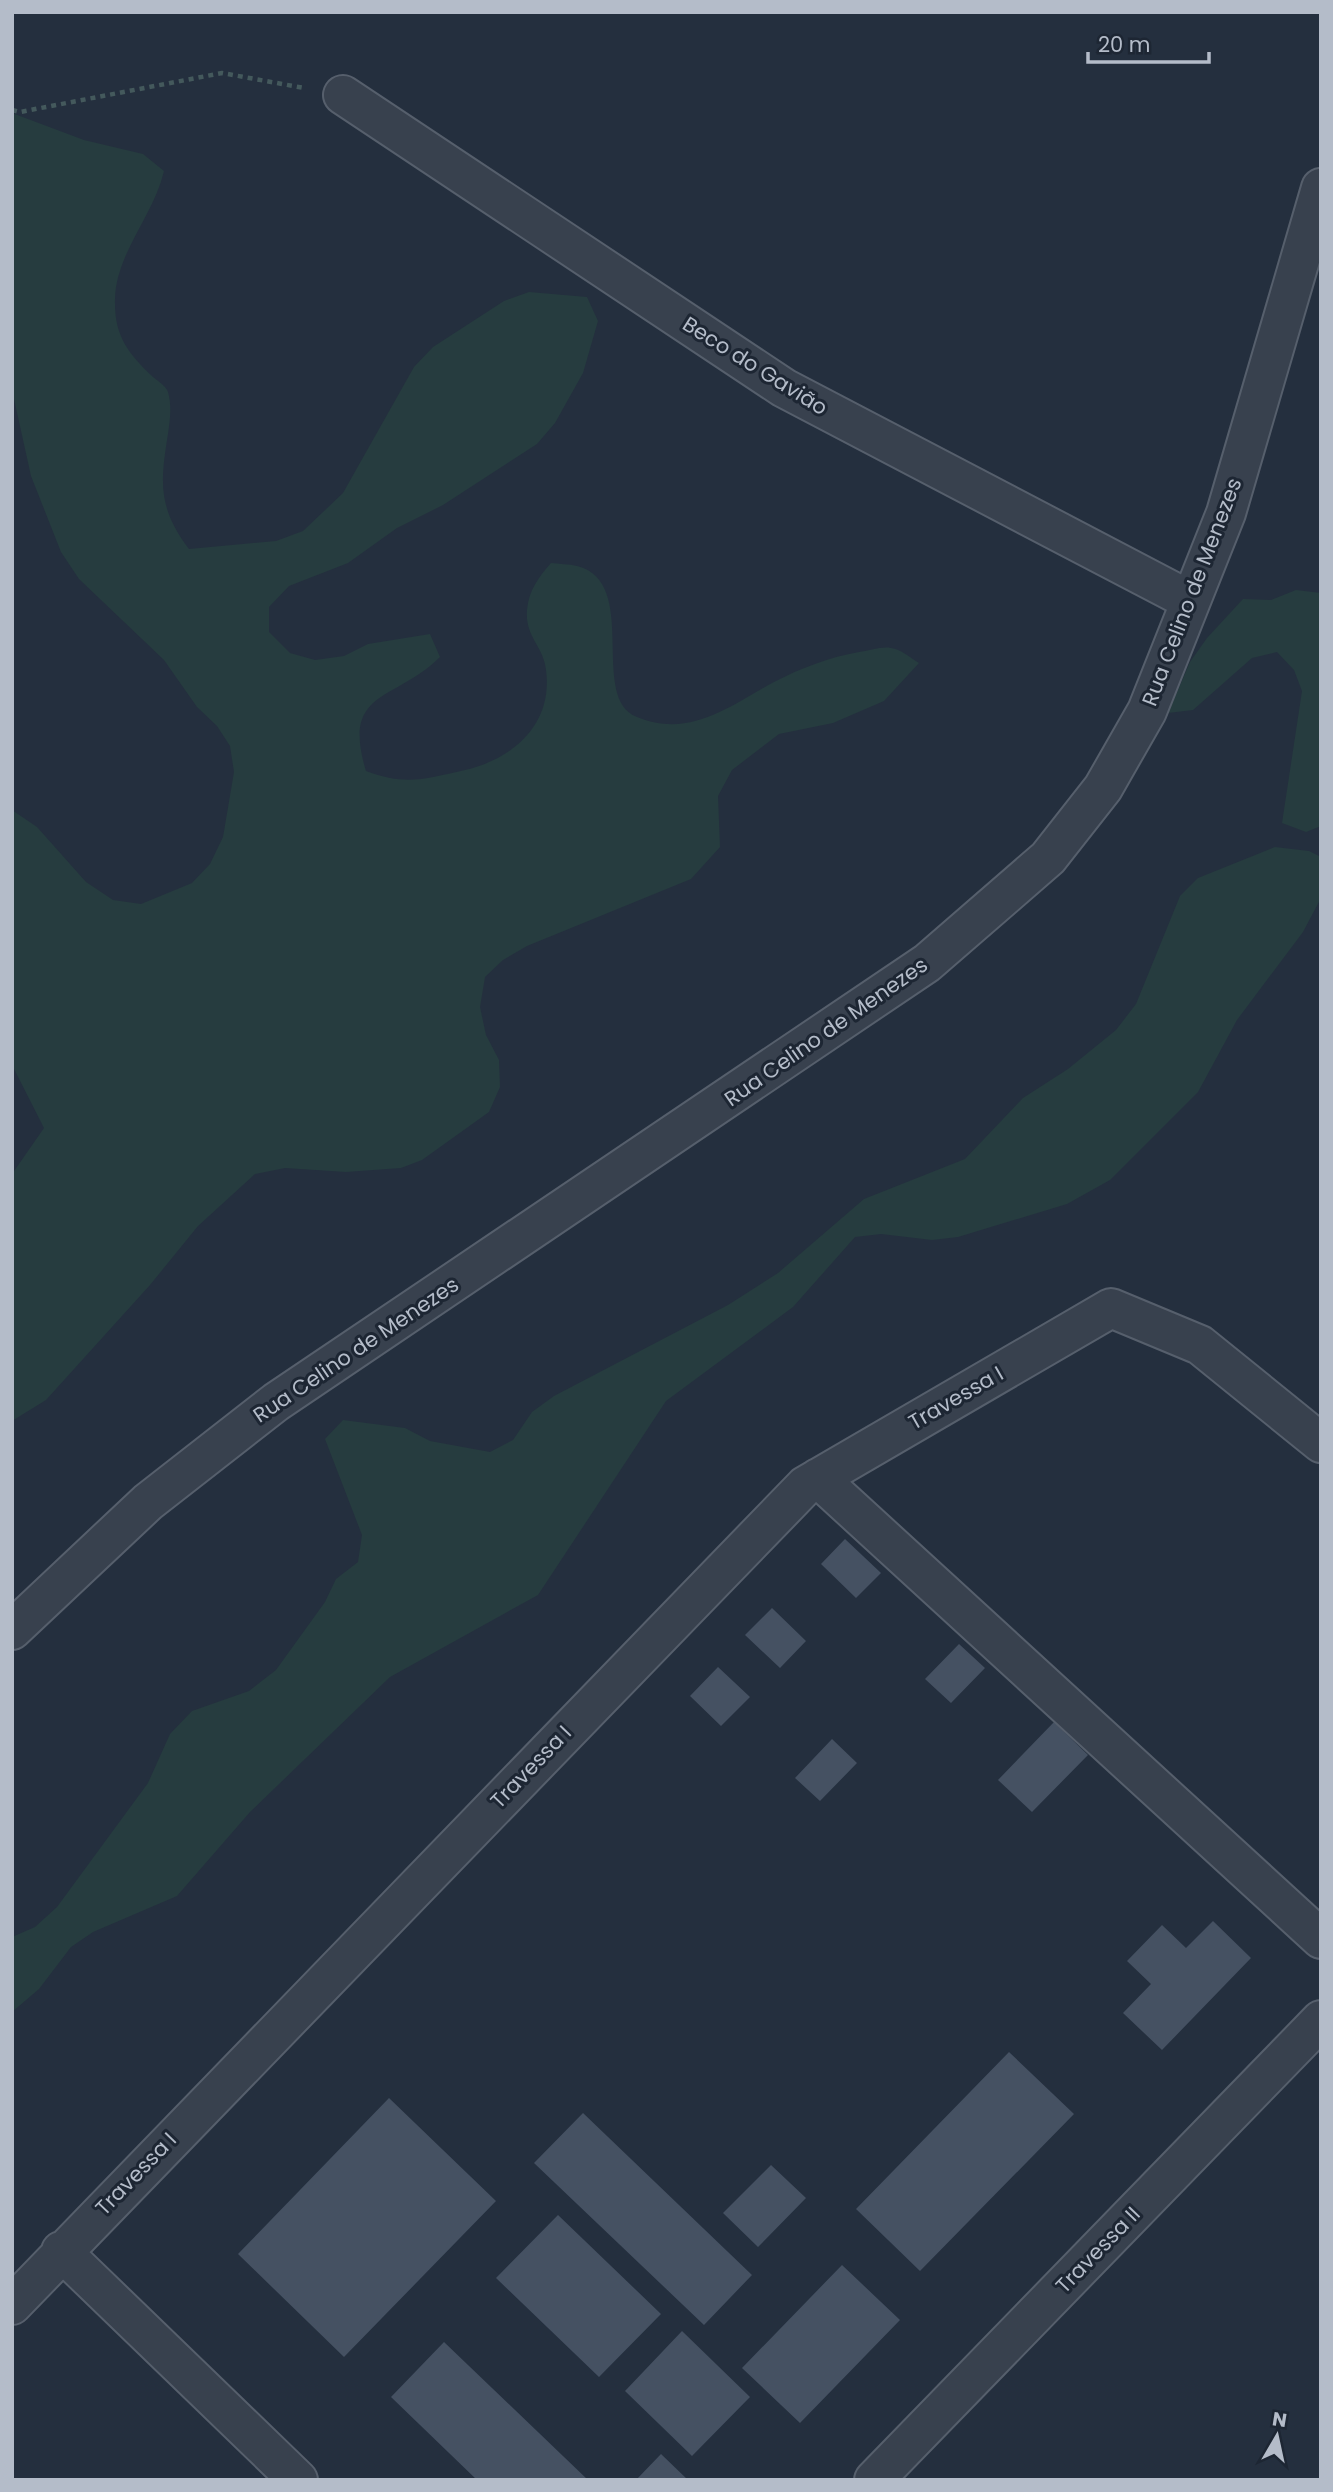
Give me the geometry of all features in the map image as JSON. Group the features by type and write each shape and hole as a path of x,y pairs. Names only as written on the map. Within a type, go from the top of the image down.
{"street":[{"name":"Beco do Gavião","path":"343,95 783,388 1189,600"},
{"name":"Rua Celino de Menezes","path":"12,1630 148,1502 276,1402 815,1042 927,963 1048,858 1103,788 1147,711 1189,600 1226,513 1321,188"},
{"name":"Travessa I","path":"12,2305 61,2251 805,1486 1111,1308 1200,1345 1321,1443"},
{"path":"818,1478 1321,1939"},
{"name":"Travessa II","path":"874,2480 1321,2020"},
{"path":"61,2251 298,2480"}],"path":[{"path":"12,110 20,112 222,73 343,95"}],"green space":[{"path":"12,113 84,140 143,154 164,171 122,266 117,282 115,312 124,343 168,392 170,413 164,494 172,521 189,549 276,541 303,531 343,493 414,367 433,347 504,301 529,292 587,297 598,321 583,373 555,423 537,444 443,505 397,528 348,563 289,586 269,607 269,632 290,653 315,660 344,656 368,644 430,634 440,657 377,700 367,711 361,725 360,744 366,771 380,776 416,780 465,770 501,756 529,734 538,719 547,684 545,664 528,626 527,610 535,585 551,563 577,566 596,576 606,594 611,616 616,688 623,706 637,717 656,723 675,724 709,717 795,672 848,654 891,648 919,663 884,701 833,723 779,734 732,770 718,796 720,847 691,879 527,946 503,960 485,977 480,1007 486,1035 499,1060 500,1087 489,1112 422,1160 401,1168 346,1172 285,1168 255,1174 198,1226 150,1285 46,1400 12,1421 12,1174 44,1128 12,1065 12,810 37,827 86,882 113,900 141,904 192,883 210,864 223,837 234,772 230,746 217,726 197,707 164,660 79,579 61,552 31,476 12,390"},
{"path":"1296,590 1321,593 1321,826 1306,832 1282,823 1302,691 1294,670 1277,652 1252,658 1193,710 1168,713 1190,662 1207,638 1243,599 1271,600"},
{"path":"1275,847 1309,851 1321,857 1321,898 1303,932 1237,1020 1198,1092 1110,1180 1067,1204 958,1237 932,1240 881,1234 855,1237 793,1307 666,1401 538,1595 390,1677 250,1812 177,1896 93,1932 71,1947 39,1989 12,2012 12,1937 35,1927 57,1907 148,1783 170,1734 192,1711 249,1691 276,1670 325,1602 336,1579 358,1562 362,1535 325,1439 343,1420 405,1428 430,1441 490,1452 513,1440 532,1412 554,1396 728,1305 778,1273 864,1199 965,1159 1023,1098 1068,1069 1116,1030 1136,1004 1180,896 1198,878"}],"building":[{"path":"845,1539 881,1573 856,1598 821,1564"},
{"path":"772,1608 806,1641 780,1668 745,1635"},
{"path":"959,1644 985,1668 951,1703 925,1679"},
{"path":"718,1667 750,1697 721,1726 690,1696"},
{"path":"1054,1722 1088,1755 1032,1812 998,1780"},
{"path":"832,1739 857,1763 820,1801 795,1778"},
{"path":"1213,1921 1251,1958 1162,2050 1123,2013 1151,1984 1127,1961 1162,1925 1186,1948"},
{"path":"1009,2052 1074,2114 920,2271 856,2209"},
{"path":"389,2098 496,2201 344,2357 238,2254"},
{"path":"583,2113 752,2275 704,2325 534,2163"},
{"path":"771,2165 806,2198 758,2247 723,2213"},
{"path":"558,2215 661,2314 599,2377 496,2278"},
{"path":"842,2265 900,2320 800,2423 742,2368"},
{"path":"682,2331 750,2397 692,2456 625,2391"},
{"path":"444,2342 588,2480 477,2480 391,2397"},
{"path":"661,2454 688,2480 636,2480"}]}
